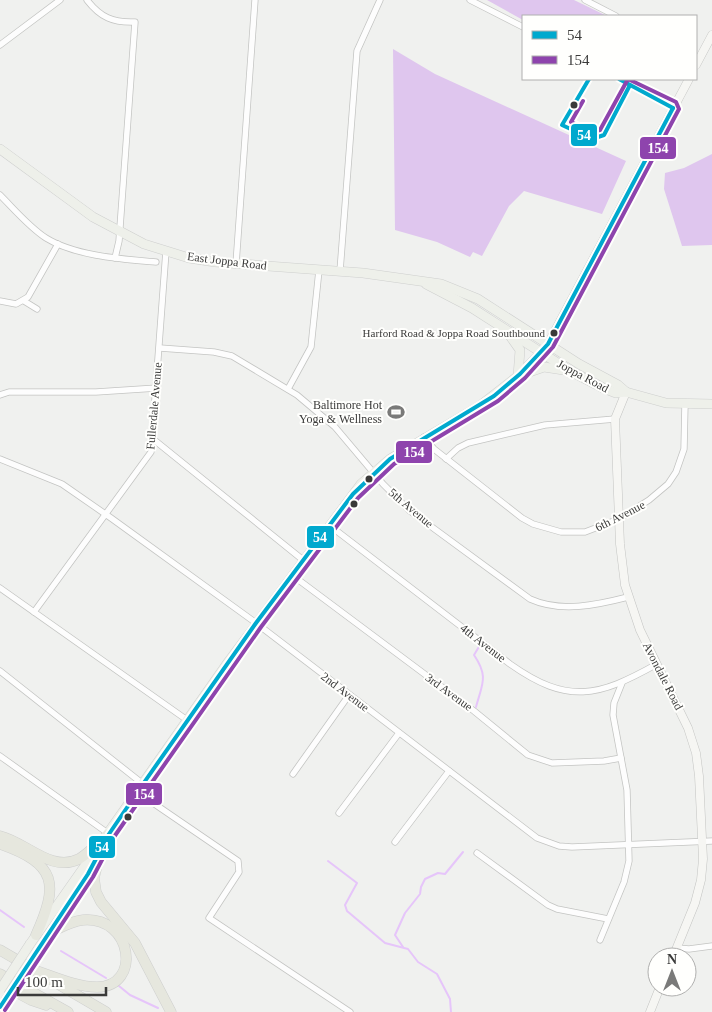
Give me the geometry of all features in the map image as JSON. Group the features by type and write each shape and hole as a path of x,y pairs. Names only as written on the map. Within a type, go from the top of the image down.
{"highway":[{"path":"0,836 14,841 50,860 67,863 80,858 109,834"},
{"path":"0,844 36,862 49,879 51,891 49,907 33,939"},
{"path":"99,857 94,878 96,892 101,902 135,943 171,1012"},
{"path":"34,970 98,987 113,981 123,970 126,958 125,945 117,932 105,924 81,920 51,932"},
{"path":"1,950 106,1012"},
{"path":"0,974 66,1011"},
{"path":"0,983 31,1000 66,1011"}],"main road":[{"name":"East Joppa Road","path":"0,149 69,201 120,232 166,251 195,259 236,264 397,276 423,283 441,284 478,299 548,344"},
{"name":"East Joppa Road","path":"423,283 502,326 542,352"},
{"path":"502,326 520,350 518,376"},
{"path":"0,990 82,868 109,834 256,623 353,494 374,472 424,437 481,405 518,376 548,344"},
{"name":"Joppa Road","path":"548,344 618,385 626,392"},
{"name":"Joppa Road","path":"542,352 570,371 616,393 626,392 653,400 685,404 712,404"},
{"path":"518,376 544,367 570,371"},
{"path":"2,1004 99,857 109,834"}],"street":[{"path":"0,45 60,0"},
{"path":"87,0 105,18 135,22 120,232 115,258"},
{"path":"236,264 255,0"},
{"path":"340,271 357,51 380,0"},
{"path":"470,0 522,26"},
{"path":"585,0 614,15"},
{"path":"698,55 712,35"},
{"path":"621,80 673,108"},
{"path":"548,344 688,80"},
{"path":"0,195 38,232 58,244 115,258 156,262"},
{"path":"0,301 10,304 24,301 33,291 58,244"},
{"name":"Fullerdale Avenue","path":"34,612 148,459 153,439 166,251"},
{"path":"288,389 311,347 319,270"},
{"path":"24,301 37,309"},
{"name":"5th Avenue","path":"160,348 214,352 232,356 288,389 307,402 335,427 410,511 530,599 540,604 561,606 604,603 628,597"},
{"path":"0,395 9,392 96,392 157,388"},
{"name":"Avondale Road","path":"626,392 615,419 621,557 628,597 640,630 688,728 696,753 702,870 698,891 677,947"},
{"name":"6th Avenue","path":"424,437 428,444 446,459 522,518 543,528 561,532 585,532 619,519 659,493 673,477 684,449 685,404"},
{"path":"446,459 455,450 468,443 533,427 615,419"},
{"path":"153,439 303,560"},
{"name":"2nd Avenue","path":"0,459 62,484 106,514 256,623 537,838 549,843 572,847 712,841"},
{"name":"4th Avenue","path":"329,525 532,679 558,689 586,692 622,684 657,664"},
{"name":"3rd Avenue","path":"292,575 474,711 528,755 552,763 604,761 621,758"},
{"path":"0,588 187,720"},
{"path":"0,672 143,784"},
{"path":"600,940 624,882 629,861 627,790 613,712 622,684"},
{"path":"292,774 349,695"},
{"path":"339,814 399,734"},
{"path":"0,756 109,834"},
{"path":"395,842 449,771"},
{"path":"137,792 238,861 239,872 209,918 350,1012"},
{"path":"477,853 548,905 557,909 608,919"},
{"path":"697,948 712,946"},
{"path":"650,1012 656,997"}],"shaded area":[{"path":"487,0 574,0 605,15 522,15 522,19"},
{"path":"393,49 435,74 626,161 602,214 524,191 509,206 482,256 473,252 470,257 437,242 395,230"},
{"path":"712,154 712,245 682,246 664,189 665,173 684,168"}],"waterway":[{"path":"476,707 483,675 474,655 480,645"},
{"path":"403,947 395,935 405,913 420,894 425,879 438,873 445,874 463,852"},
{"path":"328,861 357,883 345,905 347,911 385,943 408,949 418,962 437,974 450,999 451,1012"},
{"path":"0,910 24,927"},
{"path":"61,951 106,978"},
{"path":"119,986 130,995 158,1008"}],"transit line":[{"name":"54","path":"588,80 562,125 592,139 604,135 630,85"},
{"name":"54","path":"621,80 673,108"},
{"name":"154","path":"583,101 571,122 592,132 600,130 627,80"},
{"name":"154","path":"5,1010 93,877 114,837 261,627 358,498 394,464 498,401 525,378 553,347 679,109 676,102 630,80"},
{"name":"54","path":"0,1007 88,874 109,834 143,784 256,623 353,494 390,459 494,396 520,374 548,344 673,108"}],"place":[{"name":"Harford Road & Joppa Road Southbound","path":"554,333"},
{"name":"Baltimore Hot Yoga & Wellness","path":"396,412"}]}
